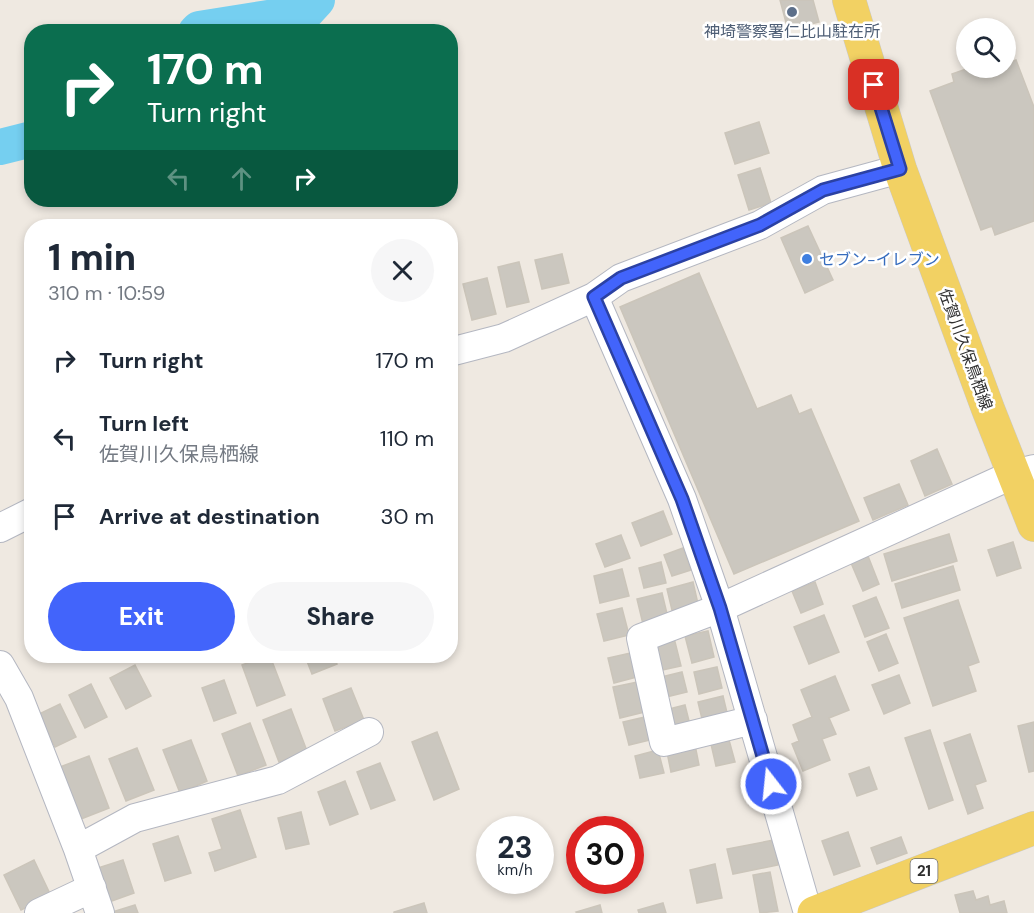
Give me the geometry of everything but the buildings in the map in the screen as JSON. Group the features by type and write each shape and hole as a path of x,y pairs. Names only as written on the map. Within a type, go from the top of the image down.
{"main road":[{"name":"佐賀川久保鳥栖線","path":"849,0 900,169 1024,472 1034,525"},
{"name":"21","path":"814,913 1034,828"}],"street":[{"path":"458,350 504,338 594,297 621,278 760,225 823,190 900,169"},
{"path":"594,297 682,499 720,608 808,913"},
{"path":"753,720 664,742 641,638 720,608 1024,472"},
{"path":"0,528 24,516"},
{"path":"0,665 19,698 96,900 39,913"},
{"path":"78,849 135,818 278,780 369,732"}],"waterway":[{"path":"230,24 306,12 317,0"},
{"path":"0,147 24,141"}],"place":[{"name":"神埼警察署仁比山駐在所","path":"792,12"},
{"name":"セブン-イレブン","path":"807,259"}],"route":[{"path":"771,784 720,608 682,499 594,297 621,278 760,225 823,190 900,169 874,85"}]}
